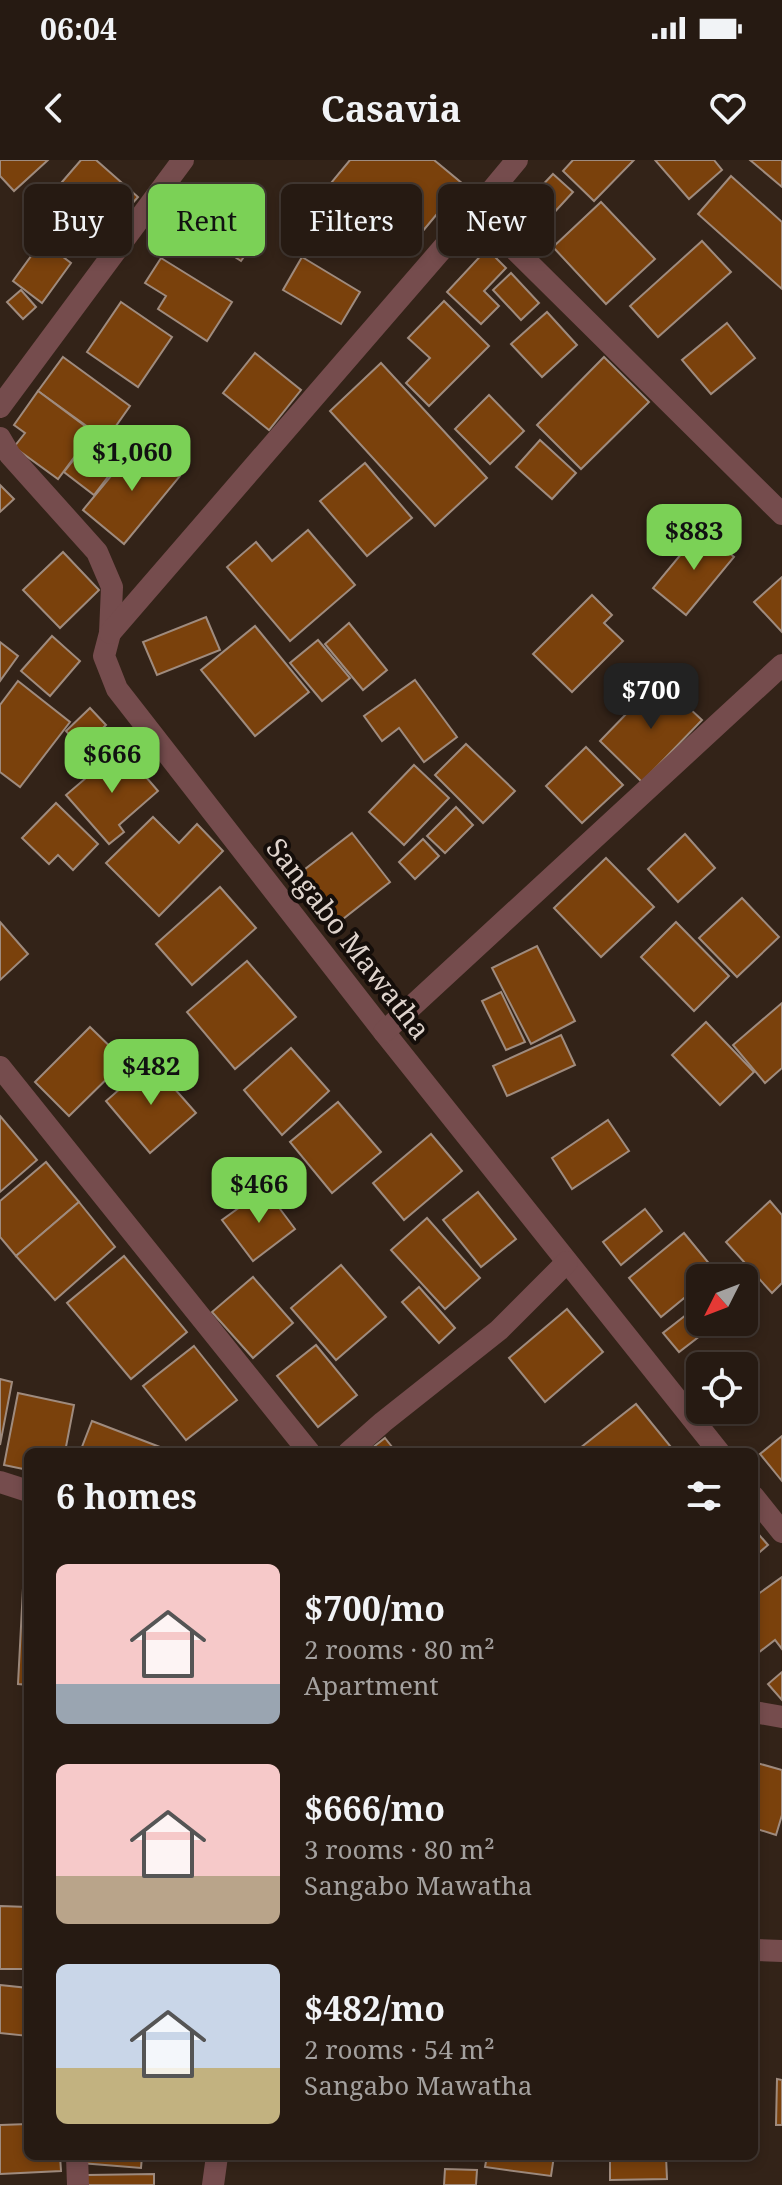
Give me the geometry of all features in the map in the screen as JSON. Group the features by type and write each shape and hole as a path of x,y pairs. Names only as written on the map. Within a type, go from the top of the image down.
{"street":[{"path":"0,407 183,160"},
{"path":"497,184 517,160"},
{"path":"110,633 438,254"},
{"path":"521,256 782,514"},
{"name":"Sangabo Mawatha","path":"0,438 10,455 97,552 112,587 110,633 104,656 117,689 384,1032 716,1448"},
{"path":"384,1032 782,665"},
{"path":"0,1067 306,1448"},
{"path":"354,1448 499,1330 567,1262"},
{"path":"0,1482 24,1490"},
{"path":"758,1502 782,1532"},
{"path":"758,1713 782,1717"},
{"path":"758,1950 782,1951"},
{"path":"77,2160 78,2185"},
{"path":"213,2185 216,2160"}],"building":[{"path":"0,160 48,160 14,191 0,176"},
{"path":"81,160 96,160 123,184 60,184"},
{"path":"350,160 434,160 463,184 438,184 438,213 422,232 422,184 330,184"},
{"path":"573,160 634,160 594,201 563,171"},
{"path":"655,160 714,160 722,170 689,199"},
{"path":"750,160 782,160 782,187"},
{"path":"553,174 573,192 554,213 554,184 544,184"},
{"path":"731,176 782,222 782,289 698,214"},
{"path":"601,202 655,259 606,304 554,246"},
{"path":"702,241 731,272 658,337 630,306"},
{"path":"31,256 62,256 71,263 42,303 13,281"},
{"path":"480,256 494,256 506,268 484,291 499,306 481,324 447,292"},
{"path":"302,257 360,292 341,324 283,290"},
{"path":"161,258 232,302 207,341 158,309 166,296 145,283"},
{"path":"511,273 539,303 521,320 493,290"},
{"path":"21,290 36,307 23,319 7,302"},
{"path":"444,301 489,346 429,406 406,383 430,358 408,338"},
{"path":"121,302 172,337 138,387 87,352"},
{"path":"547,312 577,345 542,377 511,344"},
{"path":"727,323 755,358 711,394 682,360"},
{"path":"255,353 301,390 269,430 223,393"},
{"path":"63,357 130,406 106,440 38,391"},
{"path":"604,357 649,402 581,469 537,425"},
{"path":"381,363 487,478 435,526 330,411"},
{"path":"38,391 93,432 58,479 14,447 25,433 14,425"},
{"path":"489,395 524,431 490,464 455,429"},
{"path":"94,434 123,457 94,495 64,472"},
{"path":"540,440 576,473 552,499 516,467"},
{"path":"139,442 180,476 124,544 83,510"},
{"path":"365,463 412,518 367,556 320,501"},
{"path":"0,485 14,499 0,512"},
{"path":"308,530 355,585 290,641 227,567 256,542 272,561"},
{"path":"701,530 734,557 686,615 653,588"},
{"path":"63,552 99,590 60,628 23,590"},
{"path":"782,577 782,632 754,602"},
{"path":"592,595 612,615 604,623 623,641 572,692 533,654"},
{"path":"206,617 220,650 157,675 143,642"},
{"path":"349,623 387,670 363,690 325,644"},
{"path":"255,626 309,692 255,736 201,670"},
{"path":"52,636 80,661 50,696 21,671"},
{"path":"318,640 350,678 322,701 290,663"},
{"path":"0,642 18,656 0,681"},
{"path":"415,680 457,737 424,762 399,728 382,741 364,716"},
{"path":"659,680 702,720 642,782 600,741"},
{"path":"18,681 70,722 20,787 0,772 0,705"},
{"path":"90,708 106,725 82,748 66,731"},
{"path":"466,744 515,791 483,823 435,775"},
{"path":"586,747 623,785 582,823 546,786"},
{"path":"121,748 158,791 119,825 124,832 109,844 66,795"},
{"path":"414,765 449,798 404,845 369,812"},
{"path":"56,803 98,844 73,870 58,855 49,864 22,838"},
{"path":"456,807 473,825 445,853 427,836"},
{"path":"153,817 179,843 197,824 223,851 159,916 106,863"},
{"path":"352,833 390,882 334,926 296,876"},
{"path":"685,834 715,868 678,902 648,869"},
{"path":"423,839 439,856 415,879 399,862"},
{"path":"606,858 654,907 601,957 554,908"},
{"path":"220,887 256,928 192,985 156,944"},
{"path":"742,898 779,937 737,977 699,938"},
{"path":"0,922 28,954 0,980"},
{"path":"676,922 729,976 694,1011 641,957"},
{"path":"537,946 575,1021 531,1044 492,968"},
{"path":"247,961 296,1017 235,1069 187,1012"},
{"path":"501,992 525,1042 506,1050 482,1001"},
{"path":"782,1003 782,1068 765,1083 733,1045"},
{"path":"706,1022 754,1072 720,1105 672,1055"},
{"path":"90,1027 125,1061 69,1116 35,1082"},
{"path":"561,1035 575,1065 507,1096 493,1066"},
{"path":"291,1048 329,1091 282,1135 244,1090"},
{"path":"151,1062 196,1113 150,1153 106,1101"},
{"path":"338,1102 381,1152 332,1193 290,1142"},
{"path":"0,1116 37,1160 0,1192"},
{"path":"608,1120 629,1151 572,1189 552,1158"},
{"path":"431,1134 462,1171 404,1220 373,1183"},
{"path":"46,1162 79,1202 16,1256 0,1237 0,1201"},
{"path":"265,1189 295,1229 253,1261 222,1220"},
{"path":"478,1192 516,1239 481,1267 443,1220"},
{"path":"770,1201 782,1215 782,1283 772,1293 758,1277 758,1264 746,1264 726,1242"},
{"path":"79,1202 115,1247 55,1300 16,1256"},
{"path":"645,1209 662,1231 621,1265 603,1242"},
{"path":"427,1218 480,1278 445,1309 391,1250"},
{"path":"684,1233 709,1264 686,1264 686,1296 661,1317 629,1278"},
{"path":"124,1256 187,1332 131,1379 67,1303"},
{"path":"341,1265 386,1317 336,1360 291,1308"},
{"path":"253,1277 293,1323 253,1358 212,1312"},
{"path":"419,1287 455,1328 439,1343 402,1302"},
{"path":"567,1309 603,1352 545,1402 509,1358"},
{"path":"686,1315 686,1336 700,1336 679,1352 663,1333"},
{"path":"316,1345 357,1395 318,1427 277,1376"},
{"path":"194,1346 237,1400 186,1440 143,1386"},
{"path":"0,1379 12,1382 0,1445"},
{"path":"18,1393 74,1405 66,1448 24,1448 24,1469 4,1465"},
{"path":"636,1404 672,1448 580,1448"},
{"path":"92,1421 163,1448 82,1448"},
{"path":"782,1436 782,1481 760,1454"},
{"path":"385,1438 393,1448 372,1448"},
{"path":"758,1534 768,1545 758,1554"},
{"path":"24,1569 24,1685 18,1684"},
{"path":"782,1577 782,1649 775,1640 758,1653 758,1594"},
{"path":"782,1672 782,1700 768,1684"},
{"path":"758,1763 782,1770 782,1815 776,1835 758,1829"},
{"path":"0,1906 24,1907 24,1969 0,1969"},
{"path":"0,1985 24,1988 24,2036 0,2033"},
{"path":"777,2079 782,2080 782,2125 776,2125"},
{"path":"24,2124 24,2160 60,2160 61,2171 0,2174 0,2125"},
{"path":"81,2160 142,2160 141,2168 81,2163"},
{"path":"486,2160 553,2160 551,2176 485,2167"},
{"path":"610,2160 666,2160 667,2179 610,2180"},
{"path":"445,2169 477,2170 476,2185 444,2185"},
{"path":"154,2174 154,2185 87,2185 87,2175"}]}
